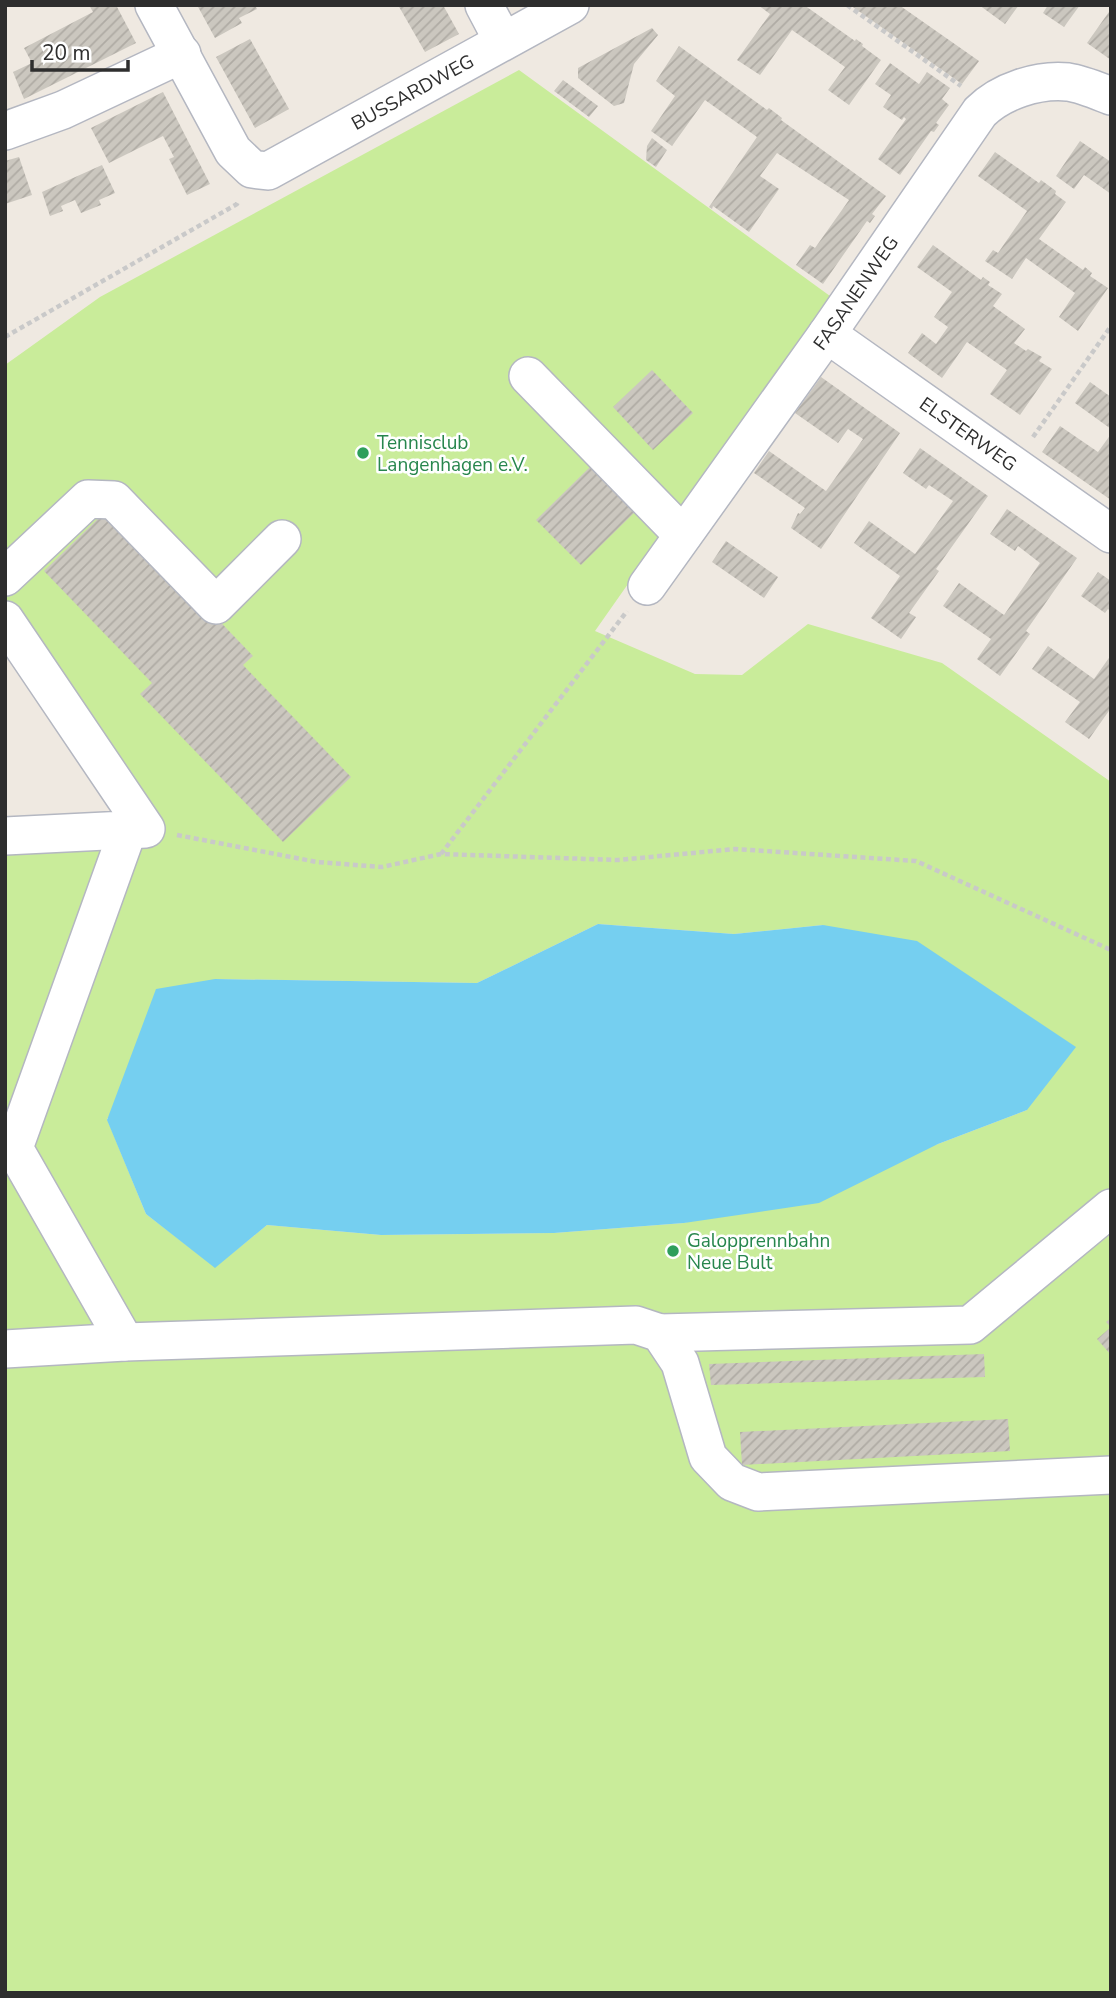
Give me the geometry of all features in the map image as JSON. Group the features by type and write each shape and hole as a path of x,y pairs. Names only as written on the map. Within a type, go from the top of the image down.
{"street":[{"path":"154,5 233,151 252,169"},
{"path":"484,5 503,41"},
{"name":"BUSSARDWEG","path":"252,169 268,171 570,5"},
{"path":"5,131 64,110 182,54"},
{"name":"FASANENWEG","path":"647,586 827,334 980,112 987,105 1028,85 1068,82 1111,96"},
{"name":"ELSTERWEG","path":"827,334 1111,534"},
{"path":"528,376 683,535"},
{"path":"5,577 88,499 114,500 216,605 282,539"},
{"path":"5,620 137,829"},
{"path":"5,836 137,829"},
{"path":"125,1342 10,1143 137,829"},
{"path":"8,1348 636,1325 660,1334 970,1325 1111,1208"},
{"path":"660,1334 680,1363 708,1457 732,1482 758,1492 1111,1475"}],"path":[{"path":"847,5 987,105"},
{"path":"5,337 237,204 252,169"},
{"path":"1013,466 1111,326"},
{"path":"442,854 647,586"},
{"path":"137,829 317,862 382,867 442,854 618,860 735,849 916,861 1111,950"}],"green space":[{"name":"Galopprennbahn Neue Bult","path":"519,70 830,296 595,631 695,674 742,675 808,624 942,663 1111,782 1111,1993 5,1993 5,836 145,829 5,620 5,365 100,297","holes":["598,924 734,934 823,925 1027,1110 938,1144 684,1223 554,1233 381,1235 267,1225 215,1267 146,1214 107,1119 215,979 477,983"]}],"water":[{"path":"598,924 734,934 823,925 917,941 1076,1047 1027,1110 938,1144 819,1203 684,1223 554,1233 381,1235 267,1225 215,1268 146,1214 107,1120 156,989 215,979 477,983"}],"building":[{"path":"89,5 116,5 136,43 24,99 13,72 32,63 24,48 93,12"},
{"path":"197,5 255,5 257,9 239,18 242,23 215,38"},
{"path":"398,5 443,5 459,34 425,52"},
{"path":"758,5 804,5 863,44 862,46 881,60 849,105 828,90 845,67 792,30 760,75 737,60 770,14"},
{"path":"850,5 899,5 979,61 962,84"},
{"path":"979,5 1019,5 1005,24"},
{"path":"1048,5 1080,5 1064,27 1043,13"},
{"path":"1111,9 1111,60 1087,43"},
{"path":"652,28 658,35 634,64 624,103 614,106 578,78 578,68"},
{"path":"250,39 289,109 255,128 216,57"},
{"path":"679,46 767,110 769,108 782,118 781,120 886,196 872,214 875,216 870,223 867,221 823,284 796,265 810,245 815,248 849,200 777,153 760,176 779,189 749,232 713,206 712,209 709,207 757,137 705,100 672,146 651,131 675,96 656,81"},
{"path":"890,63 919,84 927,72 950,88 942,99 949,105 936,123 939,125 934,132 931,131 900,175 878,159 906,119 904,117 902,120 883,107 891,95 875,84"},
{"path":"563,80 598,106 589,117 554,91"},
{"path":"163,92 210,184 187,195 169,159 174,157 163,136 109,163 91,128"},
{"path":"652,138 667,150 656,167 646,160 647,146"},
{"path":"1080,141 1111,162 1111,194 1084,175 1074,189 1056,176"},
{"path":"995,152 1039,183 1041,180 1066,202 1039,239 1083,270 1085,267 1092,273 1090,276 1108,288 1078,331 1059,317 1075,293 1026,258 1012,279 985,261 993,250 998,253 1027,211 978,176"},
{"path":"19,157 32,195 5,204 5,161"},
{"path":"102,165 115,193 99,200 101,205 81,213 75,200 61,206 63,211 50,216 42,192"},
{"path":"933,245 981,280 983,277 990,282 988,285 1002,294 993,306 1025,329 1014,343 1042,357 1039,361 1052,369 1020,415 990,394 1007,370 967,342 942,378 908,353 922,333 936,344 948,327 934,317 952,292 917,267"},
{"path":"652,370 693,413 653,450 613,407"},
{"path":"821,377 900,433 821,549 791,528 798,513 805,508 754,473 769,451 826,491 863,439 848,429 838,443 795,413"},
{"path":"1090,382 1111,397 1111,429 1075,403"},
{"path":"1060,426 1098,452 1111,434 1111,500 1042,452"},
{"path":"920,448 988,496 936,569 939,571 909,613 916,617 901,639 871,618 900,576 854,543 869,521 915,554 953,501 929,485 926,489 903,473"},
{"path":"593,464 638,509 581,565 536,520"},
{"path":"110,507 253,656 243,665 351,777 283,842 140,694 152,683 44,571"},
{"path":"1007,509 1077,558 1026,631 1030,634 1000,676 977,659 991,639 943,606 959,583 1004,615 1040,563 1018,546 1015,551 990,534"},
{"path":"726,541 778,577 764,598 712,562"},
{"path":"1098,572 1111,581 1111,612 1108,609 1105,613 1081,596"},
{"path":"1048,646 1094,679 1111,655 1111,708 1089,739 1065,722 1080,702 1032,669"},
{"path":"1111,1327 1111,1355 1097,1339"},
{"path":"984,1354 985,1377 711,1385 709,1364"},
{"path":"1008,1419 1010,1451 742,1465 740,1432"}],"place":[{"name":"Tennisclub Langenhagen e.V.","path":"363,453"},
{"name":"Galopprennbahn Neue Bult","path":"673,1251"}]}
